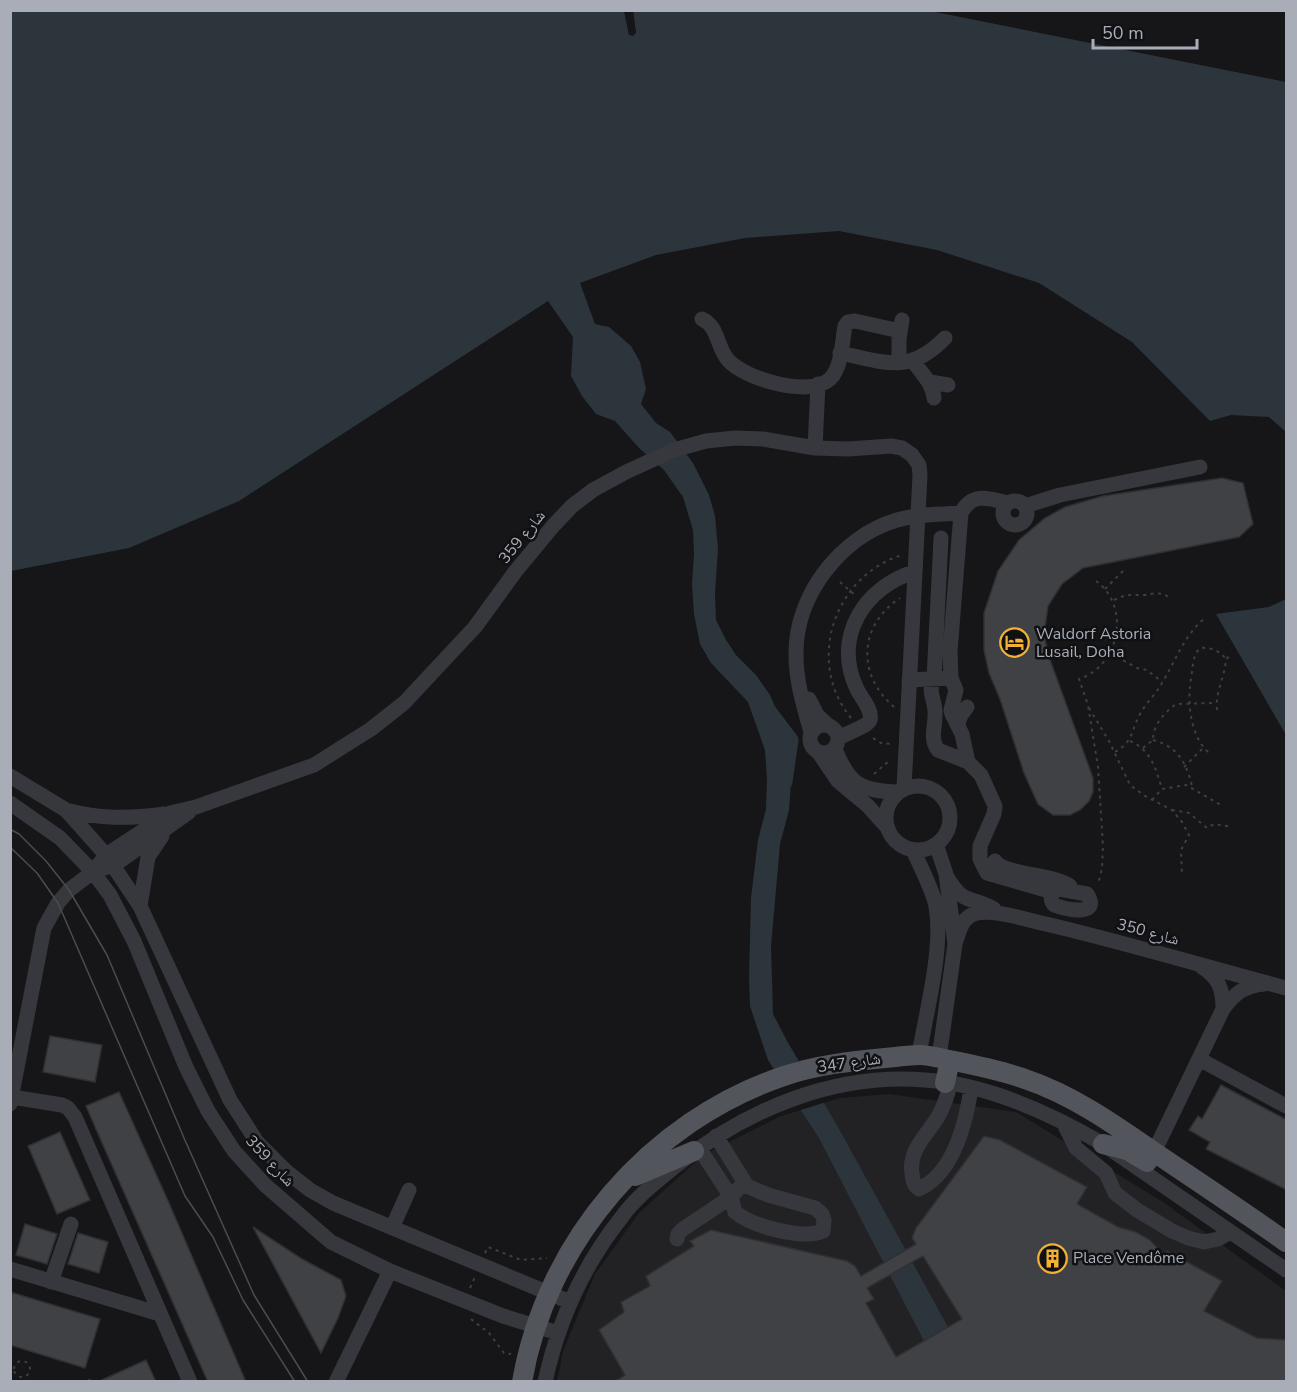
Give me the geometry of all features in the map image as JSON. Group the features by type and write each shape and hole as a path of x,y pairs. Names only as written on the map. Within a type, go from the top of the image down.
{"main road":[{"name":"شارع 347","path":"522,1382 535,1325 549,1292 586,1224 621,1182 665,1142 707,1112 763,1083 825,1065 919,1055 978,1065 1026,1079 1065,1095 1105,1118 1287,1242"},
{"path":"944,1059 947,1084"},
{"path":"1103,1144 1127,1150 1194,1192 1241,1210"},
{"path":"621,1182 696,1149"}],"street":[{"path":"702,319 710,323 714,329 721,349 729,361 746,373 771,383 794,387 829,380 836,370 845,326 848,322 901,326 906,362 930,382 948,385"},
{"path":"840,353 882,361 906,362 921,358 945,338"},
{"path":"930,382 934,398"},
{"path":"814,448 818,384"},
{"name":"شارع 359","path":"93,872 169,820 196,807 314,765 371,729 404,703 475,627 523,563 572,506 593,490 674,450 706,441 735,438 764,439 814,448 848,449 891,446 902,448 912,455 919,465 920,475 908,574"},
{"path":"1025,506 1060,495 1200,466"},
{"path":"960,704 951,678 950,652 961,518 966,503 975,499 990,499 1008,503 1017,501 1025,506 1027,515 1026,519 1018,525 1009,523 1004,516 1003,511 1008,503"},
{"path":"914,516 961,518 898,529 875,538 855,551 826,582 815,602 806,627 803,656 808,696 817,715 833,728 845,772 852,782 876,791 901,790 918,785 931,788 949,808 950,822 945,834 936,844 921,850 906,848 894,839 868,806 838,781 810,744 812,732 801,699 796,640 807,599 821,577 846,549 871,531 895,520 914,516"},
{"path":"941,538 934,679 930,690 935,711 933,739 935,746 944,754 968,762 981,775 995,806 994,814 980,846 980,859 987,873 1053,892 1059,889 1083,893 1090,898 1090,906 1079,911 1054,905 1051,898 1053,892"},
{"path":"819,753 830,752 846,733 867,724 870,718 870,712 852,676 849,654 852,631 865,603 883,586 908,574 909,680 901,790 892,797 886,811 886,826"},
{"path":"909,680 951,678"},
{"path":"908,702 933,701 960,704"},
{"path":"960,704 952,714 958,724 968,762"},
{"path":"812,732 819,725 828,725"},
{"name":"شارع 359","path":"10,776 66,810 110,860 140,906 230,1100 256,1142 287,1172 310,1190 333,1203 570,1302"},
{"name":"شارع 359","path":"10,803 60,838 93,872 122,916 186,1067 208,1111 234,1151 265,1185 331,1242 390,1271 503,1316 558,1333"},
{"name":"شارع 359","path":"66,810 104,818 142,817 169,820"},
{"name":"شارع 359","path":"140,906 148,857 169,820"},
{"path":"936,844 946,874 956,892 992,907 999,913"},
{"path":"913,849 934,900 938,919 938,944 919,1055"},
{"path":"995,861 1002,868 1064,882 1073,891"},
{"path":"93,872 69,890 58,903 44,928 11,1100 62,1105 68,1108 75,1117 190,1382"},
{"path":"944,1059 955,944 946,874"},
{"path":"1064,928 1069,909"},
{"path":"955,944 962,924 968,917 974,914 999,913"},
{"name":"شارع 350","path":"999,913 1064,928 1287,988"},
{"path":"1197,964 1211,973 1220,983 1223,1009"},
{"path":"1154,1152 1223,1009 1234,994 1242,989 1268,983"},
{"path":"1199,1059 1287,1106"},
{"name":"شارع 347","path":"545,1382 551,1351 582,1275 621,1217 652,1184 716,1136 774,1105 835,1086 878,1080 925,1080 971,1088 1017,1102 1063,1122 1103,1144 1287,1270"},
{"path":"947,1084 938,1117 912,1156 910,1164 913,1182 919,1190 936,1177 958,1141 967,1113 971,1088"},
{"path":"1063,1122 1076,1148 1106,1173 1115,1194 1137,1210 1172,1231 1204,1242 1218,1239 1230,1232"},
{"path":"716,1136 747,1186"},
{"path":"677,1239 683,1228 730,1197 740,1187 747,1186 768,1195 815,1208 822,1214 823,1230 809,1233 767,1227 738,1215 731,1205 730,1197 696,1149"},
{"path":"392,1228 410,1190"},
{"path":"51,1282 71,1224"},
{"path":"10,1269 160,1314"},
{"path":"336,1382 390,1271"}],"path":[{"path":"894,716 894,706 881,694 872,679 869,670 868,647 870,634 877,617 900,598 908,574 903,554"},
{"path":"1105,589 1124,570"},
{"path":"1096,581 1114,600 1117,627 1110,653 1095,670 1078,679 1088,705 1115,752 1119,766 1130,785 1152,800 1172,810 1189,813 1207,828 1214,824 1232,827"},
{"path":"840,582 865,603"},
{"path":"1114,600 1132,593 1142,595 1160,593 1169,597"},
{"path":"1115,752 1130,741 1140,714 1163,682 1191,632 1206,617"},
{"path":"1208,752 1203,748 1194,728 1189,703 1192,670 1197,650 1200,648 1215,650 1226,659 1225,670 1217,693 1217,710"},
{"path":"1110,653 1137,668 1147,670 1163,682"},
{"path":"1226,659 1230,656"},
{"path":"1143,748 1153,740 1156,726 1176,704 1216,703"},
{"path":"1088,705 1098,767 1103,846 1100,879 1090,898"},
{"path":"1153,740 1170,745 1181,758 1192,786"},
{"path":"1130,741 1143,748 1155,767 1162,789"},
{"path":"1184,767 1203,748"},
{"path":"862,787 871,776 888,763 892,754"},
{"path":"1152,800 1162,789 1178,785 1192,786 1221,805"},
{"path":"1172,810 1190,836 1181,850 1182,875"},
{"path":"526,1358 504,1353 489,1333 460,1311 464,1300 488,1246 521,1260 546,1257 563,1265"},
{"path":"19,1362 30,1366 26,1377 15,1373 15,1365 19,1362"},
{"path":"26,1377 28,1382"}],"shaded area":[{"path":"624,10 629,34 636,33 633,11 930,11 1286,82 1286,432 1269,417 1231,415 1210,421 1132,342 1039,283 937,250 839,231 745,238 656,255 580,283 595,324 609,327 631,346 640,362 646,389 641,404 656,423 670,432 693,463 709,495 715,516 718,549 716,620 736,655 756,675 770,695 779,716 791,782 789,810 780,844 771,946 773,1014 948,1327 924,1341 819,1138 768,1060 750,1006 751,898 758,840 766,809 765,750 748,702 711,663 700,644 694,614 692,584 693,530 683,497 664,470 639,448 615,421 596,414 582,396 571,376 573,337 548,301 239,501 129,548 11,571 10,11"},
{"path":"1286,599 1286,735 1216,614 1269,607"},
{"path":"889,1094 1016,1112 1163,1202 1286,1291 1286,1381 557,1382 563,1351 595,1274 639,1213 703,1155 781,1116 840,1098"}],"pier":[{"path":"627,10 632,33 630,10 633,11 636,33 633,36 629,35 624,11"},
{"path":"801,1060 826,1102 798,1111 773,1070"}],"building":[{"name":"Waldorf Astoria Lusail, Doha","path":"1222,478 1243,483 1253,524 1239,537 1083,568 1062,584 1048,606 1044,635 1049,657 1093,778 1093,792 1089,801 1080,810 1070,815 1053,815 1038,804 1024,773 989,673 984,650 984,613 998,571 1019,540 1045,518 1065,507 1103,496"},
{"path":"50,1036 102,1045 95,1082 43,1072"},
{"path":"1221,1085 1287,1120 1287,1190 1206,1149 1210,1142 1189,1130 1198,1116 1202,1119"},
{"path":"119,1092 246,1382 208,1382 99,1136 86,1106"},
{"path":"60,1132 90,1200 57,1214 28,1146"},
{"name":"Place Vendôme","path":"984,1136 1000,1140 1087,1187 1077,1204 1118,1227 1136,1232 1150,1240 1164,1255 1167,1251 1222,1281 1204,1311 1257,1338 1287,1340 1287,1382 614,1382 625,1375 599,1330 624,1312 621,1302 650,1286 646,1276 694,1246 690,1241 711,1230 847,1261 855,1266 861,1276 916,1244 912,1238 916,1228","holes":["923,1256 962,1319 896,1357 866,1303 874,1299 867,1288"]},
{"path":"25,1224 57,1234 47,1264 16,1255"},
{"path":"253,1227 302,1259 341,1280 346,1296 321,1353"},
{"path":"78,1233 108,1242 99,1273 68,1264"},
{"path":"10,1292 100,1319 85,1368 10,1345"},
{"path":"146,1360 156,1382 100,1382 102,1380"}],"waterway":[{"path":"769,711 791,740 785,782"}],"tram line":[{"path":"10,829 19,834 46,861 69,890 107,955 184,1138 254,1295 308,1382"},
{"path":"10,847 37,873 58,903 185,1196 213,1237 243,1300 295,1382"}],"place":[{"name":"Waldorf Astoria Lusail, Doha","path":"1015,643"},
{"name":"Place Vendôme","path":"1052,1258"}]}
